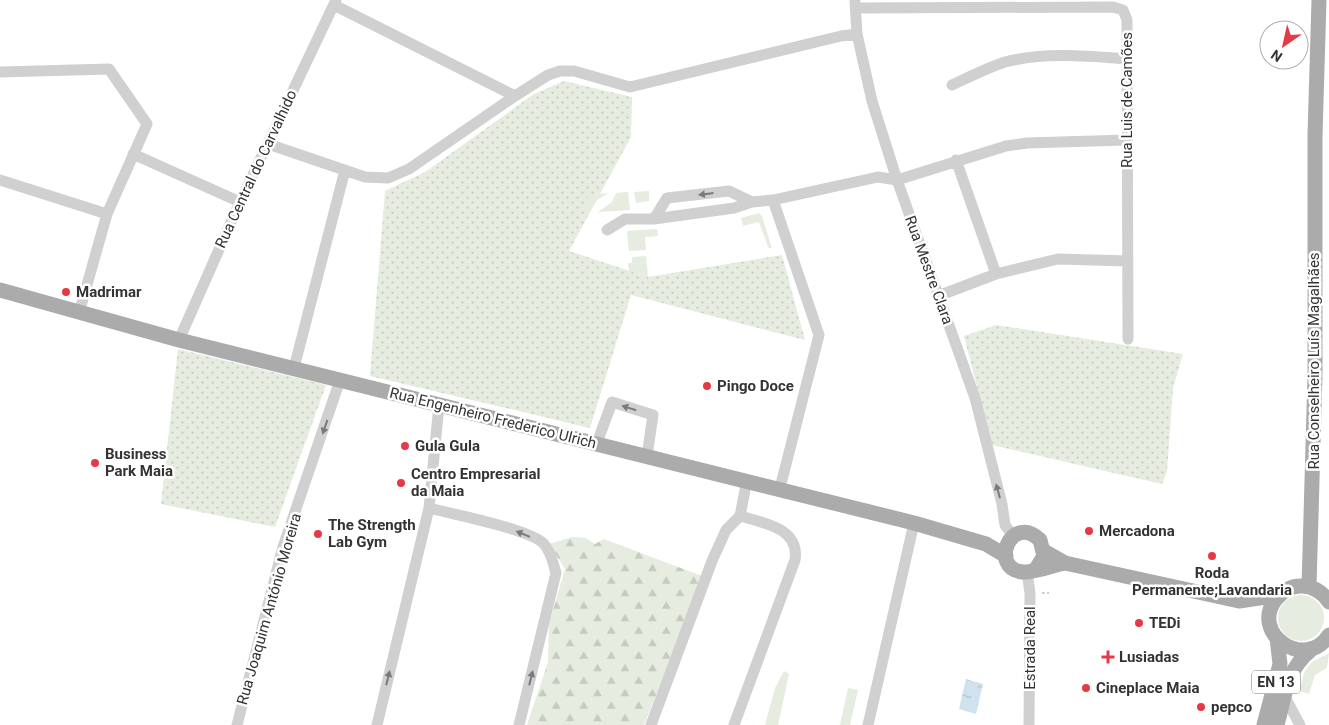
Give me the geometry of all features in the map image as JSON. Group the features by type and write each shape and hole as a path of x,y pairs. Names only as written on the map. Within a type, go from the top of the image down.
{"main road":[{"name":"Rua Conselheiro Luís Magalhães","path":"1310,0 1310,87 1314,136"},
{"name":"Rua Conselheiro Luís Magalhães","path":"1309,587 1315,375 1314,136 1319,0"},
{"name":"Rua Engenheiro Frederico Ulrich","path":"0,290 179,340 780,488 914,523 986,544 1006,556 1012,567 1032,570 1065,563"},
{"name":"Rua Engenheiro Frederico Ulrich","path":"986,544 1011,538 1024,532 1036,536 1040,540 1044,551 1065,563 1240,601 1257,611 1270,624"},
{"path":"1006,556 1011,538"},
{"path":"1032,570 1042,561 1044,551"},
{"name":"Rua Engenheiro Frederico Ulrich","path":"1240,601 1279,595 1288,589 1299,586 1309,587"},
{"path":"1309,587 1319,591 1329,602"},
{"path":"1270,624 1269,614 1273,603 1279,595"},
{"name":"EN 13","path":"1266,723 1280,664 1277,638 1270,624"},
{"name":"EN 13","path":"1266,723 1284,697 1290,675 1296,663 1320,645 1329,635"},
{"name":"EN 13","path":"1277,638 1290,649 1311,650"}],"street":[{"path":"335,3 515,96"},
{"name":"Rua Central do Carvalhido","path":"179,340 240,202 313,45 335,3"},
{"name":"Rua Luis de Camões","path":"855,4 1015,4 1118,8 1123,10 1127,20 1128,339"},
{"name":"Rua Mestre Clara","path":"855,4 857,34 872,101 897,180 975,398 1002,504 1005,525 1011,538"},
{"path":"268,144 365,177 388,178 409,170 515,96 548,75 560,71 574,71 630,87 841,36 857,34"},
{"path":"952,85 1004,63 1022,59 1068,56 1127,58"},
{"path":"0,72 109,69 147,124 107,214 79,313"},
{"path":"607,230 625,219 654,219 734,208 752,202 774,200 878,177 897,180 988,150 1027,143 1127,140"},
{"path":"133,154 240,202"},
{"path":"956,160 996,274"},
{"path":"294,368 345,170"},
{"path":"0,180 107,214"},
{"path":"654,219 667,198 729,191 752,202"},
{"path":"774,200 819,335 780,488"},
{"path":"938,296 996,274 1058,259 1128,261"},
{"name":"Rua Joaquim António Moreira","path":"237,725 283,547 340,380"},
{"path":"597,443 612,402 653,415 648,456"},
{"path":"377,725 429,508 439,405"},
{"path":"651,725 712,561 726,530 740,516 747,480"},
{"path":"429,508 520,532 542,543 549,552 556,573 519,725"},
{"path":"734,725 795,560 797,548 788,534 740,516"},
{"path":"868,725 914,523"},
{"name":"Estrada Real","path":"1030,725 1030,593 1032,570"},
{"path":"1284,697 1300,725"}],"green space":[{"path":"564,81 632,97 631,137 569,251 648,277 782,255 805,340 631,295 590,428 370,376 385,191 425,172 534,94"},
{"path":"649,191 649,201 636,203 634,192"},
{"path":"628,192 630,210 598,212 612,202 616,193"},
{"path":"608,193 594,202 590,211 579,211 589,195"},
{"path":"759,213 762,216 772,249 768,247 759,222 743,226 741,218"},
{"path":"657,229 658,236 645,237 646,250 629,251 627,231"},
{"path":"646,256 648,277 629,271 628,263 632,263 632,257"},
{"path":"996,325 1183,354 1173,388 1167,471 1162,484 992,445 964,336"},
{"path":"178,349 326,385 275,527 161,504"},
{"path":"572,537 586,538 595,544 604,539 702,576 644,725 527,725 548,662 549,624 565,569 549,544"},
{"path":"1297,595 1305,595 1314,599 1320,605 1324,618 1320,631 1314,637 1305,641 1297,641 1288,637 1282,631 1278,622 1278,614 1282,605 1288,599"},
{"path":"1329,653 1327,668 1315,675 1309,694 1299,691 1305,671 1312,662"},
{"path":"784,671 789,674 778,725 765,725 775,688"},
{"path":"848,688 858,690 850,725 840,725"}],"water":[{"path":"966,679 983,684 976,714 959,709"}],"place":[{"name":"Madrimar","path":"66,292"},
{"name":"Pingo Doce","path":"707,386"},
{"name":"Gula Gula","path":"405,446"},
{"name":"Business Park Maia","path":"95,463"},
{"name":"Centro Empresarial da Maia","path":"401,483"},
{"name":"Mercadona","path":"1089,531"},
{"name":"The Strength Lab Gym","path":"318,534"},
{"name":"Roda Permanente;Lavandaria","path":"1212,556"},
{"name":"TEDi","path":"1139,623"},
{"name":"Lusiadas","path":"1108,657"},
{"name":"Cineplace Maia","path":"1086,688"},
{"name":"pepco","path":"1201,707"}]}
